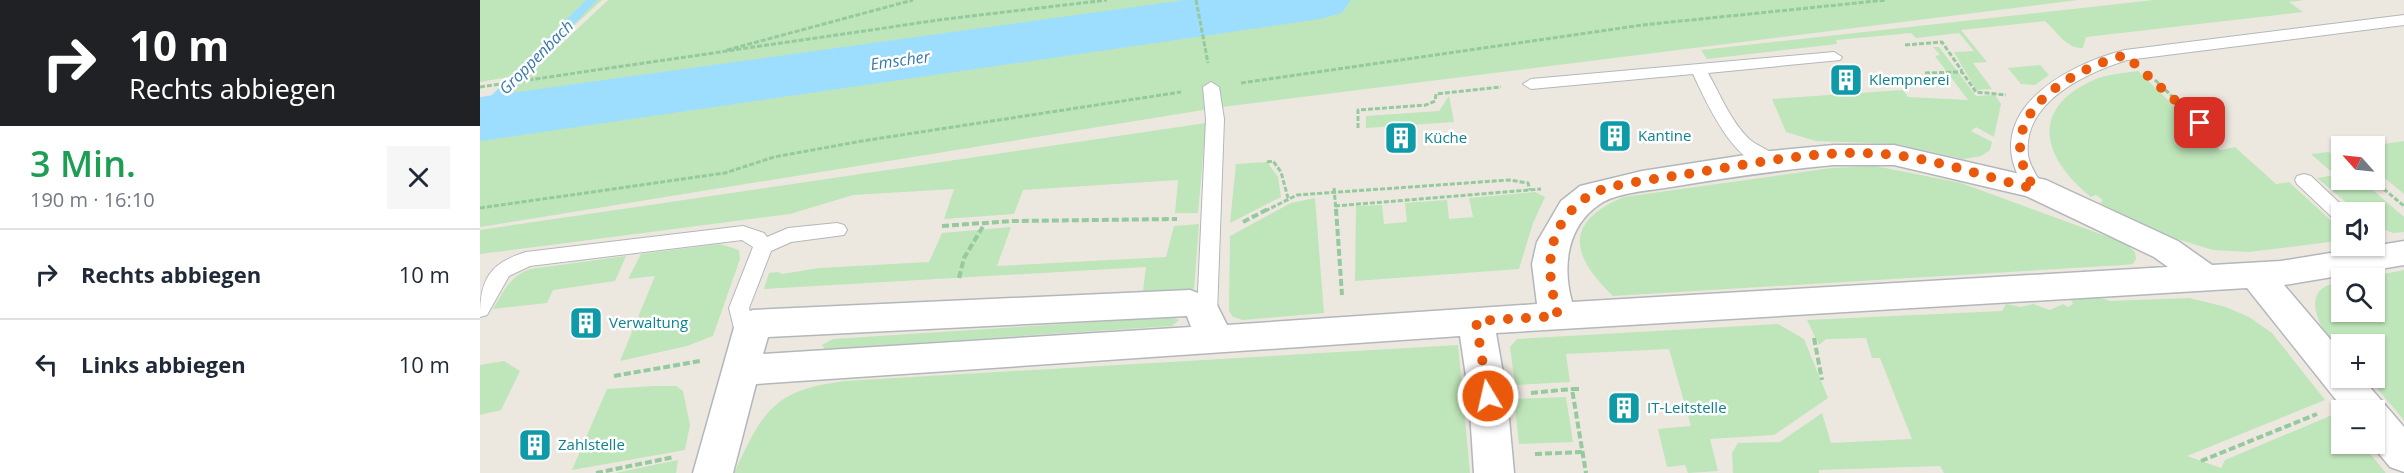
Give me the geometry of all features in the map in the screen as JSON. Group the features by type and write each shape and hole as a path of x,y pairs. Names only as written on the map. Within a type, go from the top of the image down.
{"street":[{"path":"1558,316 1551,289 1549,264 1554,242 1572,209 1591,194 1642,181 1771,161 1834,154 1894,155 2035,189 2166,249 2207,278"},
{"path":"746,349 1209,327 1345,330 2256,275 2388,252"},
{"path":"2256,275 2359,400"},
{"path":"746,349 1187,303 1198,306 1209,327"},
{"path":"1476,321 1488,396 1494,473"},
{"path":"716,461 746,349"},
{"path":"2385,432 2404,455"}],"lane":[{"path":"2035,189 2018,154 2021,130 2038,105 2087,67 2125,55 2404,20"},
{"path":"1531,84 1834,57"},
{"path":"1698,69 1737,140 1756,155 1771,161"},
{"path":"1209,327 1215,119 1211,87"},
{"path":"2304,180 2331,205"},
{"path":"746,349 740,308 763,247 788,235 837,230"},
{"path":"480,309 502,271 526,259 729,233 751,235 761,242 763,247"}],"path":[{"path":"709,55 913,0"},
{"path":"480,87 946,20 1107,0"},
{"path":"1196,0 1208,65"},
{"path":"1905,45 1942,42 1976,92 1995,92 2038,105"},
{"path":"2125,55 2217,139 2224,138"},
{"path":"1925,73 1962,72"},
{"path":"1358,128 1358,110 1426,105 1435,101 1436,94 1531,84"},
{"path":"1267,162 1273,161 1281,172 1288,198"},
{"path":"1210,239 1288,198 1317,193 1334,194 1509,180 1528,183 1530,190"},
{"path":"1334,188 1345,330"},
{"path":"1335,206 1544,189 1591,194"},
{"path":"2385,190 2404,206"},
{"path":"942,226 1174,219"},
{"path":"959,278 964,258 985,223"},
{"path":"614,376 746,349"},
{"path":"1579,389 1572,389 1586,473"},
{"path":"2201,460 2279,431 2331,418"},
{"path":"596,473 716,461"}],"green space":[{"path":"480,0 602,0 520,75 480,82"},
{"path":"608,0 2078,0 1222,107 480,227 480,121"},
{"path":"2154,0 2305,0 2289,2 2303,12 2086,37 2083,48 2067,43 2045,21 1961,30 1987,62 1973,63 1992,89 1976,90 1954,52 1974,51 1959,33 1916,38 1911,33 1836,40 1837,44 1707,59 1701,50"},
{"path":"1933,47 1939,47 1976,96 1995,95 2001,104 1994,137 1976,127 1971,131 1992,142 1990,150 1981,156 1963,159 1897,144 1816,141 1786,132 1772,99 1903,90 1908,97 1968,100 1935,56 1940,55"},
{"path":"2040,65 2049,75 2035,85 2021,84 2008,68"},
{"path":"2138,71 2220,150 2235,147 2276,184 2289,182 2331,220 2331,242 2249,252 2213,250 2164,235 2100,203 2103,200 2096,195 2091,197 2074,182 2053,150 2050,134 2052,119 2060,104 2074,91 2101,77"},
{"path":"1449,96 1454,122 1366,128 1366,116 1439,111"},
{"path":"1206,123 1198,213 1175,213 1178,180 1023,190 1014,214 944,219 954,189 853,195 790,214 480,254 480,230"},
{"path":"2404,141 2404,194 2385,178 2385,144"},
{"path":"2329,152 2331,154 2331,172 2311,154"},
{"path":"1267,162 1278,177 1281,197 1230,223 1236,164"},
{"path":"1875,166 1961,183 2125,243 2135,252 2136,259 2133,264 2123,265 1613,296 1588,267 1582,254 1580,241 1583,229 1591,217 1604,207 1624,197 1831,168"},
{"path":"2331,176 2331,190 2317,178"},
{"path":"2331,190 2373,190 2404,217 2404,232 2393,233 2385,230 2385,202 2346,202"},
{"path":"1535,192 1545,197 1533,223 1519,269 1355,281 1356,206 1382,205 1384,224 1407,222 1405,203 1447,200 1449,219 1473,217 1469,198"},
{"path":"1315,198 1324,313 1243,320 1233,317 1229,311 1230,236 1291,203"},
{"path":"1199,224 1194,289 1143,291 1146,267 764,289 769,273 782,274 819,268 929,262 942,233 1011,227 997,266 1166,257 1174,226"},
{"path":"720,244 739,250 740,259 713,336 687,346 620,361 655,276 628,279 641,254"},
{"path":"626,256 615,281 553,290 547,303 493,309 512,280 530,269"},
{"path":"2404,270 2404,420 2377,388 2385,388 2385,334 2331,334 2331,343 2321,325 2315,302 2318,293 2331,285 2331,322 2385,322 2385,274"},
{"path":"2089,294 2110,301 2189,298 2226,307 2249,317 2272,333 2325,400 2187,456 2221,468 2225,460 2331,416 2331,454 2370,454 2386,473 1944,473 1940,466 1819,470 1819,473 1733,473 1732,453 1738,443 1780,442 1822,413 1831,443 1912,439 1880,358 1872,358 1866,338 1826,339 1819,345 1807,320 2002,311 2006,304 2021,307 2033,304 2050,310 2063,304 2068,307 2073,304 2071,300"},
{"path":"1172,317 1179,320 1172,326 825,349 822,345 833,339"},
{"path":"1778,324 1804,339 1828,398 1774,435 1710,439 1718,471 1688,473 1685,465 1667,467 1658,429 1691,426 1669,349 1566,354 1570,382 1515,385 1510,347 1517,339"},
{"path":"1458,345 1470,473 734,473 754,433 774,407 786,397 821,385 845,381"},
{"path":"504,361 520,371 501,410 480,415 480,365"},
{"path":"676,386 683,391 690,425 685,450 572,470 607,389"},
{"path":"1566,397 1573,442 1519,444 1514,399"},
{"path":"678,460 676,473 615,473"}],"waterway":[{"name":"Groppenbach","path":"480,114 592,0"},
{"name":"Emscher","path":"480,119 1320,0"}],"place":[{"name":"Klempnerei","path":"1846,80"},
{"name":"Kantine","path":"1615,136"},
{"name":"Küche","path":"1401,138"},
{"name":"Verwaltung","path":"586,323"},
{"name":"IT-Leitstelle","path":"1624,408"},
{"name":"Zahlstelle","path":"535,445"}],"route":[{"path":"1488,396 1476,321 1558,316 1551,289 1549,264 1554,242 1562,223 1572,209 1591,194 1642,181 1771,161 1834,154 1875,153 1942,164 2035,189 2018,154 2021,130 2025,121 2043,100 2074,75 2087,67 2125,55 2200,123"}]}
